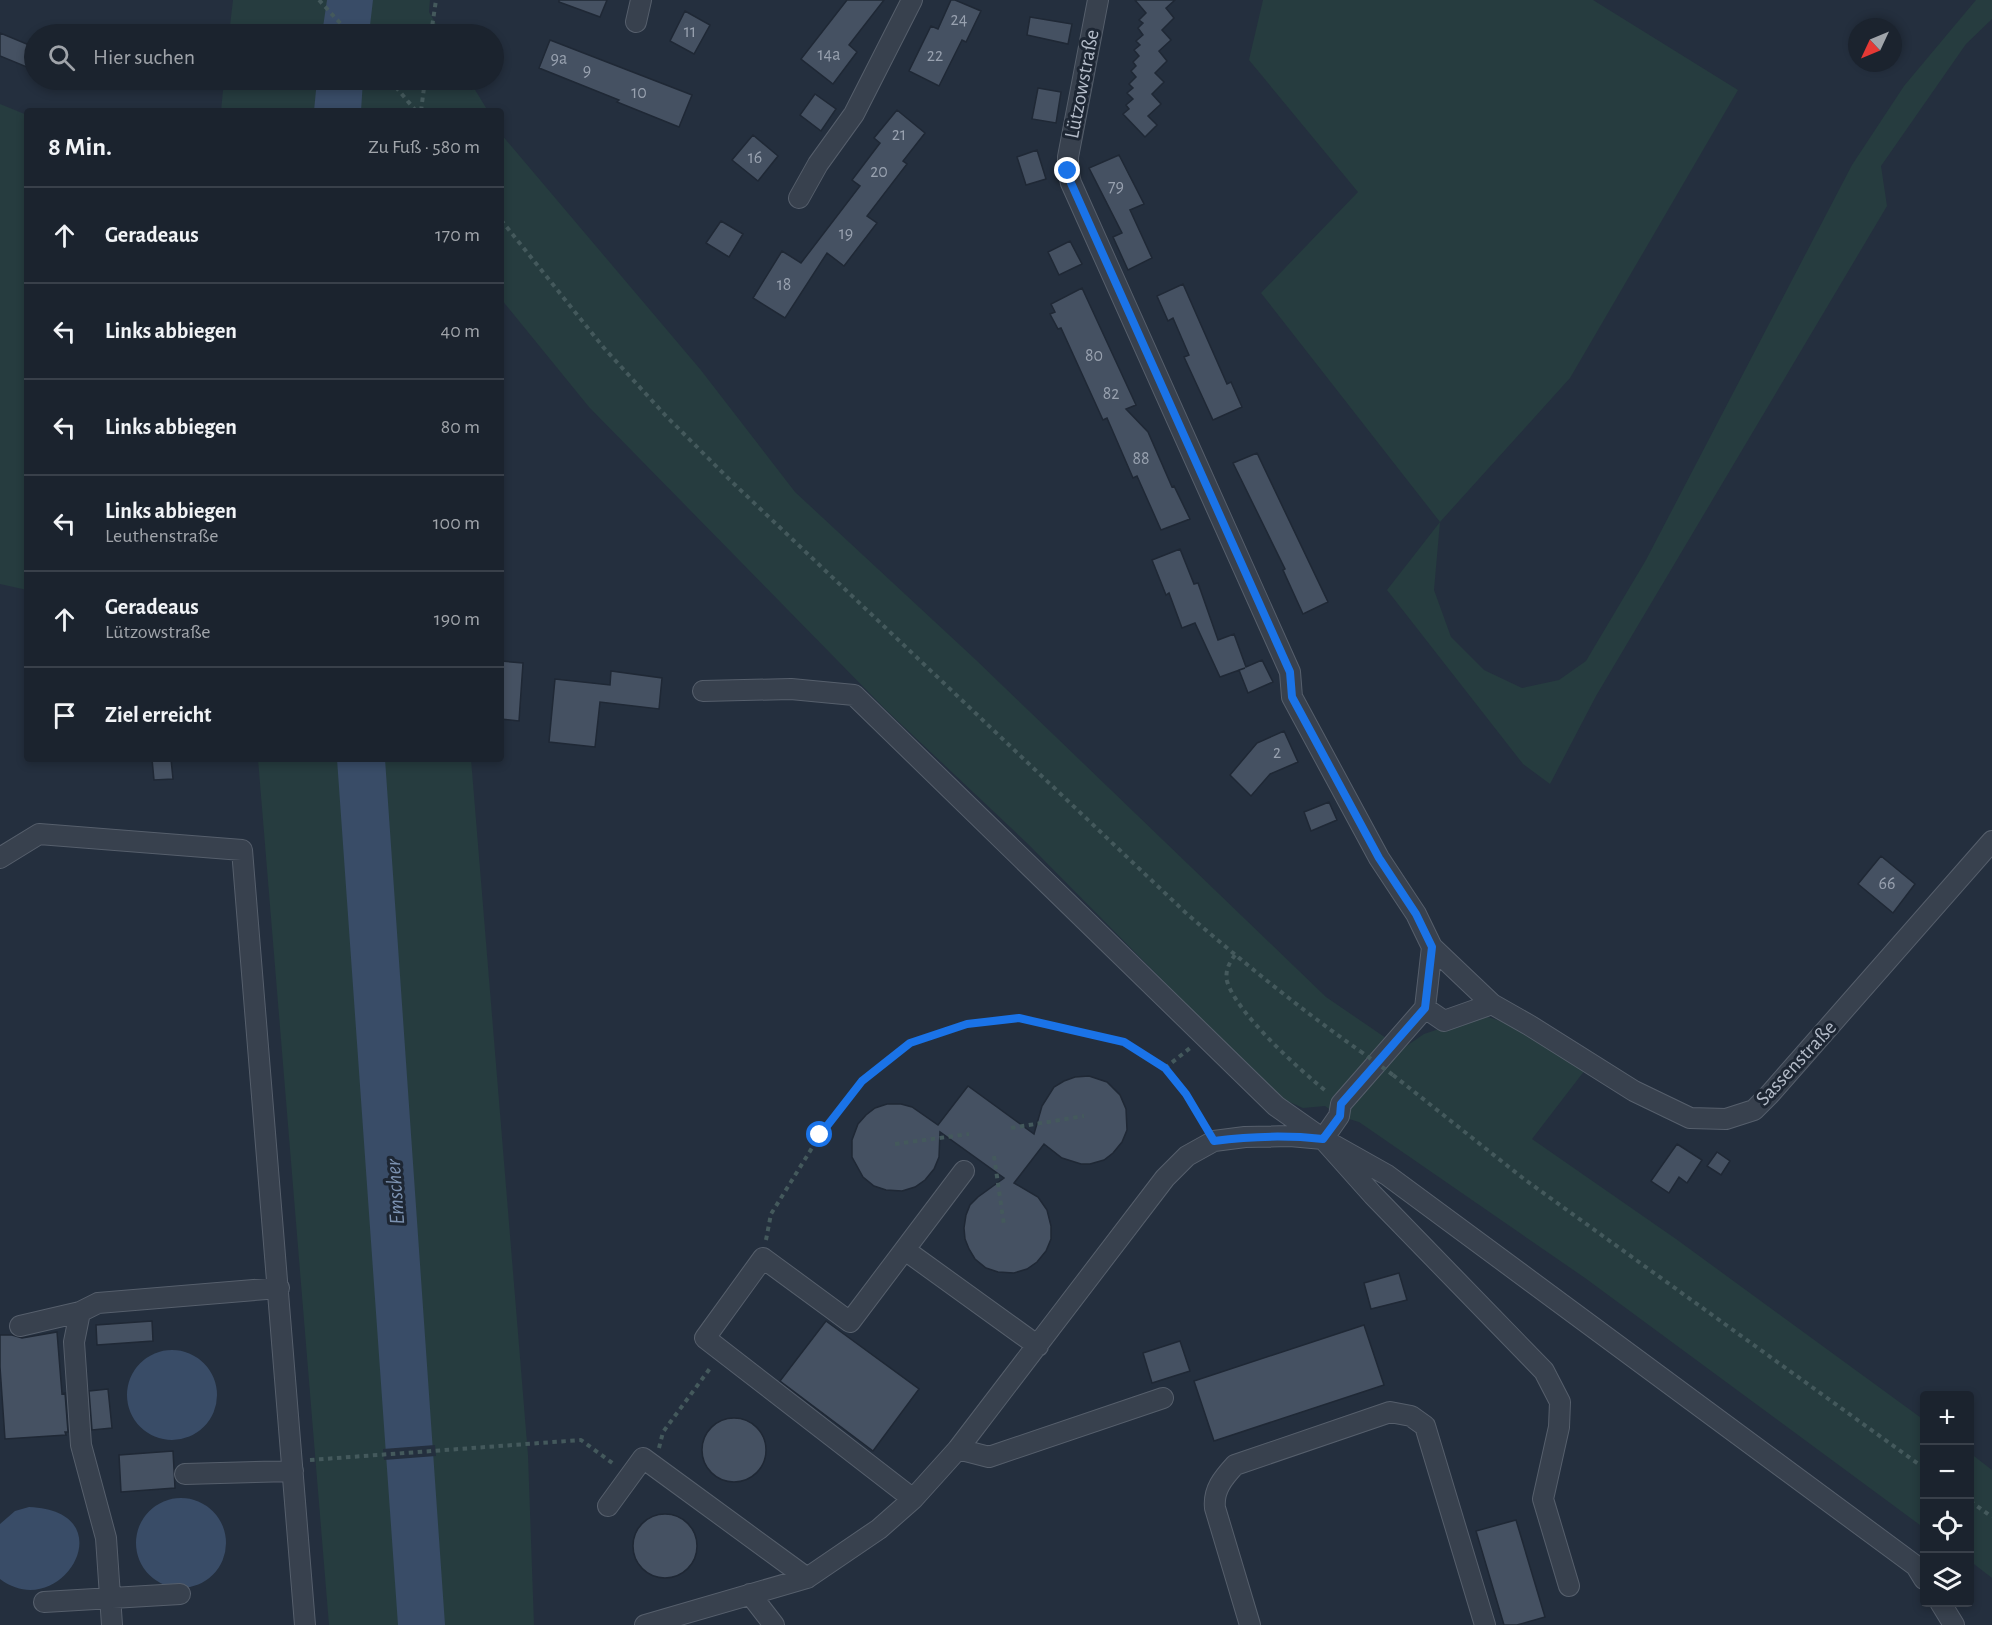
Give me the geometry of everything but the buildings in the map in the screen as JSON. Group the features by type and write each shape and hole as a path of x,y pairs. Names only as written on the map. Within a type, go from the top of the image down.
{"street":[{"path":"636,22 641,0"},
{"path":"799,198 818,164 854,114 912,0"},
{"name":"Lützowstraße","path":"1098,0 1068,157 1071,183 1290,672 1292,697 1379,858 1416,914 1432,947"},
{"path":"703,691 791,689 854,694 1276,1106 1323,1139 1397,1182 1916,1566 1920,1572"},
{"path":"0,858 39,834 242,850 305,1625"},
{"name":"Sassenstraße","path":"1432,947 1492,1004 1634,1091 1690,1118 1726,1119 1754,1110 1769,1095 1992,841"},
{"path":"1323,1139 1340,1116 1341,1104 1425,1008 1432,947"},
{"path":"1425,1008 1444,1021 1492,1004"},
{"path":"645,1625 807,1578 879,1528 913,1498 958,1449 1165,1178 1187,1156 1214,1141 1267,1136 1323,1139 1373,1195 1544,1371 1560,1402 1560,1410 1559,1427 1543,1499 1569,1586"},
{"path":"913,1498 705,1338 763,1258 850,1322 964,1171"},
{"path":"905,1250 1038,1346"},
{"path":"20,1326 80,1312 98,1303 279,1288"},
{"path":"80,1312 74,1342 81,1445 106,1538 112,1625"},
{"path":"958,1449 989,1457 1163,1398"},
{"path":"1250,1625 1215,1508 1214,1498 1222,1478 1235,1465 1390,1412 1411,1416 1425,1426 1485,1625"},
{"path":"608,1506 643,1458 807,1578"},
{"path":"185,1474 292,1466"},
{"path":"44,1602 180,1594"},
{"path":"750,1594 774,1625"},
{"path":"1943,1607 1954,1625"}],"path":[{"path":"319,0 341,24"},
{"path":"432,24 436,0"},
{"path":"398,90 413,108"},
{"path":"421,108 424,90"},
{"path":"504,224 604,348 666,416 870,614 1172,899 1235,955 1524,1179 1920,1465"},
{"path":"1235,955 1227,970 1227,979 1235,998 1245,1012 1294,1062 1341,1104"},
{"path":"763,1258 771,1214 820,1135 862,1081 910,1043 967,1024 1019,1018 1124,1042 1165,1068 1186,1094 1214,1141"},
{"path":"1165,1068 1205,1037"},
{"path":"1011,1128 1084,1116"},
{"path":"895,1144 969,1134"},
{"path":"994,1156 1004,1225"},
{"path":"654,1466 663,1432 723,1352"},
{"path":"292,1466 353,1457 581,1440 630,1476"},
{"path":"1974,1504 1992,1517"}],"green space":[{"path":"233,0 430,0 429,12 436,24 230,24"},
{"path":"1263,0 1593,0 1738,90 1570,378 1440,522 1261,293 1358,192 1249,60"},
{"path":"1976,0 1992,0 1992,19 1966,44 1881,166 1887,206 1596,696 1550,784 1523,764 1387,590 1440,522 1434,590 1451,637 1484,670 1522,688 1559,680 1586,661 1646,560 1852,165 1904,86"},
{"path":"223,90 475,90 486,108 388,108 221,108"},
{"path":"0,104 24,114 24,589 0,584"},
{"path":"504,138 700,369 795,492 976,660 1326,997 1402,1049 1424,1034 1466,1020 1488,1017 1515,1026 1585,1070 1532,1139 1676,1239 1920,1417 1920,1525 1585,1278 1359,1122 1339,1116 1325,1106 1303,1108 1278,1097 1028,844 885,709 589,407 504,303"},
{"path":"258,762 471,762 528,1455 534,1625 329,1625"},
{"path":"1974,1456 1992,1470 1992,1578 1974,1564"}],"water":[{"path":"327,0 373,0 370,24 323,24"},
{"path":"316,90 362,90 361,108 314,108"},
{"name":"Emscher","path":"337,762 385,762 445,1625 398,1625"},
{"path":"172,1350 197,1358 209,1370 217,1395 209,1420 197,1432 172,1440 147,1432 135,1420 127,1395 135,1370 147,1358"},
{"path":"181,1498 198,1502 213,1511 222,1526 226,1543 222,1560 213,1575 198,1584 181,1588 164,1584 149,1575 140,1560 136,1543 140,1526 149,1511 164,1502"},
{"path":"29,1507 59,1513 75,1526 79,1544 74,1562 62,1577 44,1588 23,1589 0,1579 0,1524 15,1511"}],"pier":[{"path":"435,1445 436,1456 384,1460 383,1449"}],"route":[{"path":"820,1135 862,1081 910,1043 967,1024 1019,1018 1124,1042 1165,1068 1186,1094 1214,1141 1245,1137 1290,1136 1323,1139 1340,1116 1341,1104 1425,1008 1432,947 1416,914 1379,858 1292,697 1290,672 1071,183 1068,171"}]}
